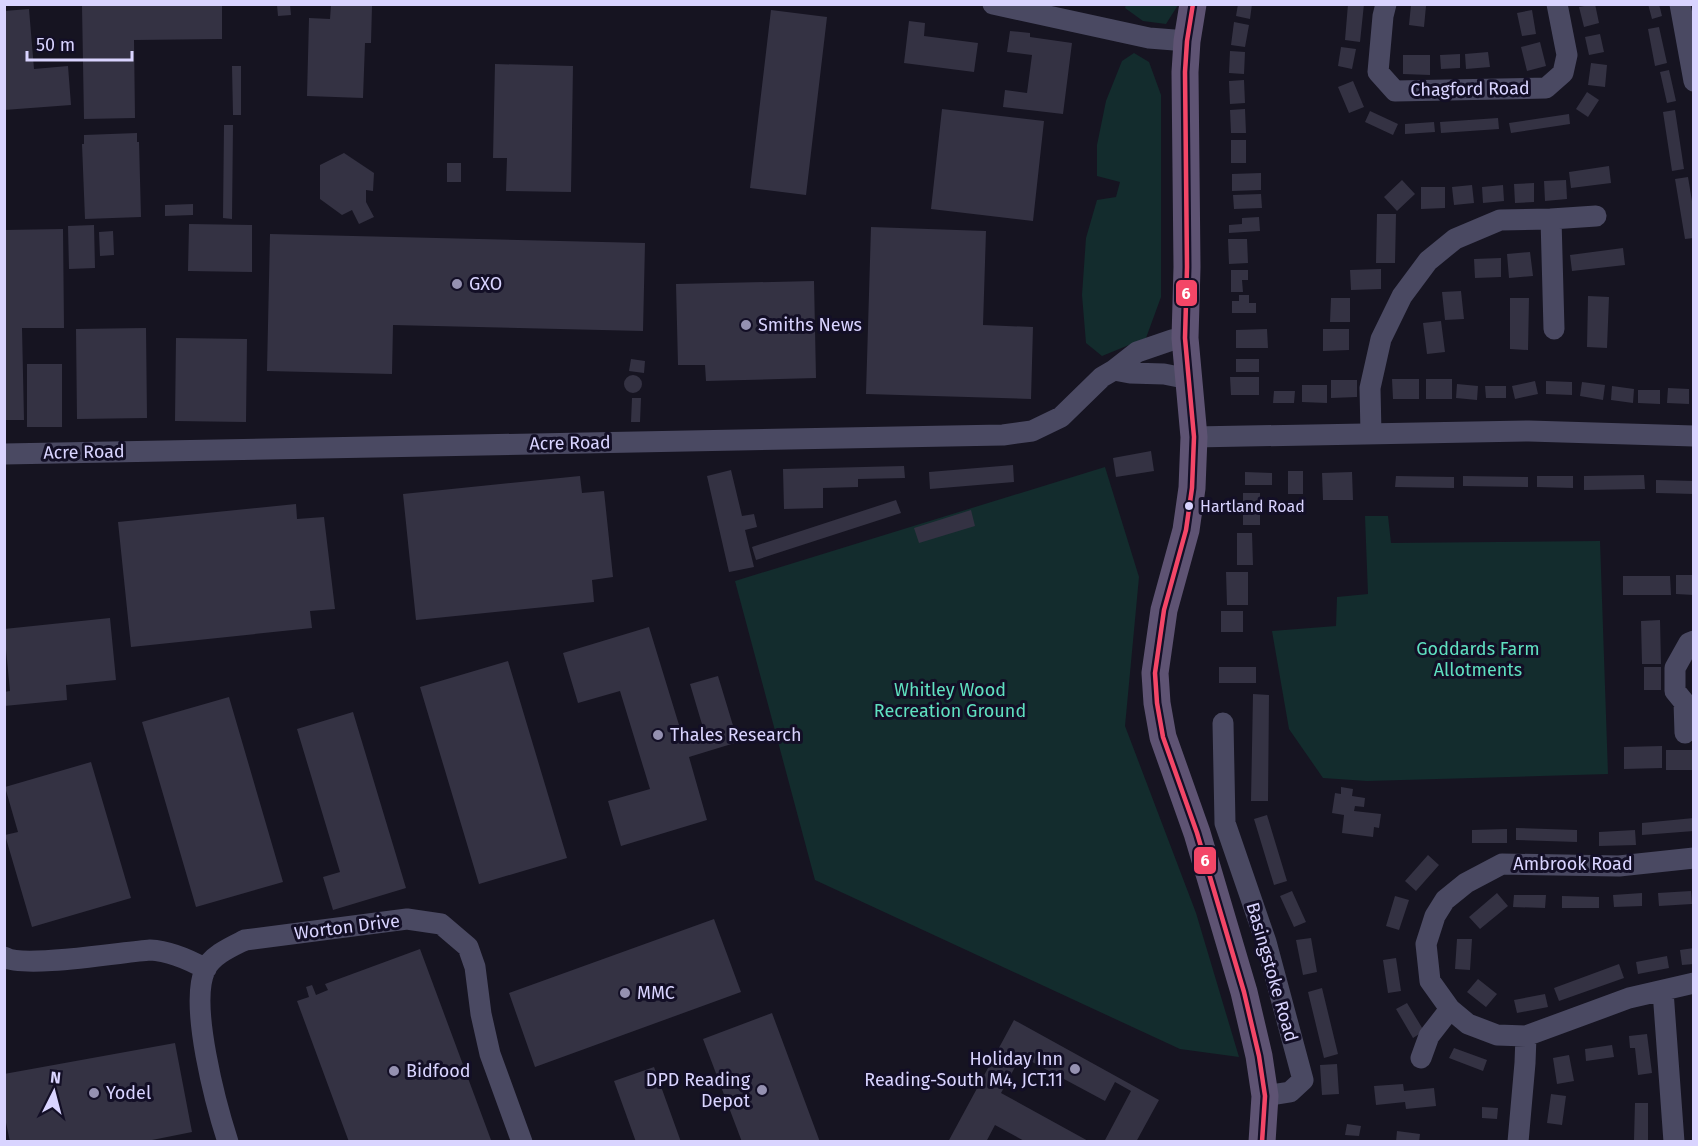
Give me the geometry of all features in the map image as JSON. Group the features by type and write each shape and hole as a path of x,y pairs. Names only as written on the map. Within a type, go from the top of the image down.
{"main road":[{"name":"Basingstoke Road","path":"1193,4 1185,72 1187,267 1185,338 1194,437 1192,488 1186,530 1164,609 1155,673 1163,737 1197,833 1245,992 1265,1096 1262,1142"}],"street":[{"path":"993,4 1149,38 1187,41"},
{"name":"Chagford Road","path":"1386,4 1378,72 1395,91 1546,88 1563,73 1567,55 1557,4"},
{"path":"1680,4 1690,36 1694,81"},
{"path":"1371,434 1370,388 1381,339 1402,296 1428,261 1455,239 1500,220 1596,216"},
{"path":"1551,219 1554,329"},
{"name":"Acre Road","path":"4,454 1003,435 1032,431 1061,417 1102,377 1137,352 1185,338"},
{"path":"1114,370 1164,374 1189,379"},
{"path":"1194,437 1529,431 1694,436"},
{"path":"1685,733 1684,702 1675,691 1675,668 1689,643 1694,641"},
{"name":"Basingstoke Road","path":"1223,723 1225,823 1266,942 1303,1080 1290,1092 1265,1096"},
{"path":"1197,833 1225,823"},
{"name":"Ambrook Road","path":"1694,858 1619,866 1502,864 1466,883 1445,900 1435,916 1426,944 1430,981 1450,1009 1468,1024 1497,1035 1526,1036 1629,998 1694,983"},
{"name":"Worton Drive","path":"206,969 222,952 245,940 407,919 441,924 468,947 475,967 481,1014 490,1054 522,1142"},
{"path":"4,957 13,961 34,962 150,950 179,956 206,969 200,990 202,1028 216,1104 228,1142"},
{"path":"1663,991 1681,1129"},
{"path":"1421,1058 1429,1036 1450,1009"},
{"path":"1518,1142 1526,1063 1526,1036"}],"green space":[{"path":"1126,4 1178,5 1166,24 1143,21 1125,8"},
{"path":"1134,53 1149,62 1161,95 1161,297 1146,338 1102,356 1086,343 1082,295 1086,238 1097,200 1116,197 1120,182 1097,176 1097,145 1106,101 1122,61"},
{"name":"Whitley Wood Recreation Ground","path":"1105,467 1139,577 1125,726 1196,913 1239,1057 1180,1049 815,880 735,581"},
{"name":"Goddards Farm Allotments","path":"1365,516 1388,516 1391,543 1600,541 1608,774 1367,781 1323,778 1289,729 1272,631 1336,626 1337,597 1368,594"}],"building":[{"path":"222,4 222,39 134,40 135,118 84,119 82,6"},
{"path":"1238,4 1252,4 1250,19 1236,16"},
{"path":"1348,4 1364,4 1360,42 1345,40"},
{"path":"1595,4 1599,23 1584,27 1579,7"},
{"path":"1648,4 1659,4 1662,16 1652,19"},
{"path":"277,5 290,5 291,15 278,16"},
{"path":"331,5 372,6 371,43 365,43 363,98 307,96 309,18 330,19"},
{"path":"1411,5 1426,6 1424,27 1409,25"},
{"path":"29,9 34,69 68,66 71,105 4,110 4,11"},
{"path":"771,10 827,17 806,195 750,188"},
{"path":"1532,10 1536,34 1522,36 1517,13"},
{"path":"909,21 925,23 924,36 978,43 974,72 904,63"},
{"path":"1234,22 1249,25 1245,47 1231,45"},
{"path":"1659,27 1667,63 1655,66 1648,29"},
{"path":"1010,31 1030,33 1030,37 1072,43 1063,114 1003,107 1005,90 1027,93 1032,55 1007,52"},
{"path":"1600,34 1604,52 1589,55 1585,37"},
{"path":"1540,42 1546,66 1527,71 1521,47"},
{"path":"1341,47 1356,49 1352,69 1338,66"},
{"path":"1230,51 1245,52 1244,74 1229,73"},
{"path":"1488,52 1490,67 1466,69 1465,54"},
{"path":"1460,54 1460,68 1441,69 1440,55"},
{"path":"1403,55 1430,55 1430,75 1403,74"},
{"path":"1591,63 1607,65 1605,87 1588,85"},
{"path":"495,64 573,66 571,192 506,191 507,158 493,158"},
{"path":"232,66 241,66 241,115 233,115"},
{"path":"1669,70 1676,101 1667,103 1660,72"},
{"path":"1244,80 1245,103 1230,104 1229,81"},
{"path":"1353,81 1364,107 1349,113 1338,87"},
{"path":"1587,92 1599,100 1588,117 1576,109"},
{"path":"942,109 1044,121 1033,221 931,209"},
{"path":"1245,109 1246,133 1231,133 1230,110"},
{"path":"1675,110 1684,169 1672,171 1663,112"},
{"path":"1370,111 1398,124 1393,135 1365,122"},
{"path":"1569,114 1570,124 1511,133 1509,123"},
{"path":"1498,118 1499,129 1441,133 1440,122"},
{"path":"1434,122 1435,132 1405,134 1405,124"},
{"path":"224,125 233,125 232,219 223,218"},
{"path":"137,133 141,217 85,219 82,144 84,144 84,135"},
{"path":"1231,140 1246,140 1246,163 1231,163"},
{"path":"344,153 374,173 373,191 366,190 366,202 374,217 359,224 352,210 342,215 320,199 320,165"},
{"path":"447,163 461,163 461,182 447,182"},
{"path":"1609,166 1611,183 1571,188 1569,172"},
{"path":"1261,173 1261,190 1232,191 1232,174"},
{"path":"1688,177 1694,213 1694,238 1685,239 1675,179"},
{"path":"1402,180 1415,194 1397,211 1384,197"},
{"path":"1566,180 1567,199 1545,201 1544,181"},
{"path":"1534,183 1534,202 1515,203 1514,184"},
{"path":"1472,185 1474,203 1454,205 1452,187"},
{"path":"1503,185 1504,201 1483,203 1482,187"},
{"path":"1421,187 1445,187 1445,208 1421,209"},
{"path":"1261,194 1262,208 1234,209 1233,195"},
{"path":"193,204 193,215 165,216 165,205"},
{"path":"1377,214 1396,214 1395,263 1376,263"},
{"path":"1259,217 1260,231 1229,233 1229,225 1242,224 1242,218"},
{"path":"189,224 252,225 252,272 188,271"},
{"path":"94,225 95,268 69,269 68,226"},
{"path":"871,227 986,231 983,325 1033,327 1031,399 866,394"},
{"path":"63,229 64,328 22,328 24,420 4,420 4,230"},
{"path":"113,231 114,255 100,256 99,232"},
{"name":"GXO","path":"270,234 645,243 643,331 393,325 392,374 267,371"},
{"path":"1228,239 1247,239 1248,263 1229,264"},
{"path":"1623,248 1625,265 1572,271 1570,255"},
{"path":"1530,252 1533,276 1509,278 1507,254"},
{"path":"1501,258 1501,277 1475,278 1474,259"},
{"path":"1381,269 1381,289 1351,290 1350,270"},
{"path":"1231,270 1248,270 1248,280 1242,280 1243,292 1231,292"},
{"name":"Smiths News","path":"814,281 816,378 706,381 705,365 678,365 676,284"},
{"path":"1461,291 1464,319 1445,320 1442,292"},
{"path":"1239,295 1249,295 1249,303 1256,303 1256,313 1232,313 1232,301 1239,301"},
{"path":"1588,296 1609,297 1607,348 1587,347"},
{"path":"1331,298 1350,298 1350,322 1330,322"},
{"path":"1510,298 1529,298 1528,350 1510,349"},
{"path":"1441,321 1445,352 1427,354 1423,323"},
{"path":"146,328 147,418 77,419 76,329"},
{"path":"1267,329 1268,348 1236,348 1236,330"},
{"path":"1323,329 1349,329 1349,350 1323,351"},
{"path":"176,338 247,339 246,422 175,421"},
{"path":"631,359 645,361 644,373 629,371"},
{"path":"1236,359 1259,359 1259,372 1236,372"},
{"path":"27,364 62,364 62,427 27,427"},
{"path":"633,375 639,378 642,384 639,390 633,393 627,390 624,384 627,378"},
{"path":"1230,377 1259,377 1259,395 1231,395"},
{"path":"1392,379 1419,379 1419,399 1393,399"},
{"path":"1426,379 1452,379 1452,399 1426,399"},
{"path":"1331,380 1357,380 1357,397 1331,398"},
{"path":"1535,381 1538,394 1515,399 1512,386"},
{"path":"1546,381 1572,382 1572,395 1546,394"},
{"path":"1582,382 1605,385 1603,400 1580,396"},
{"path":"1457,384 1478,386 1477,400 1456,398"},
{"path":"1302,385 1327,385 1327,403 1302,402"},
{"path":"1485,386 1506,386 1506,398 1486,398"},
{"path":"1612,386 1634,389 1633,403 1611,400"},
{"path":"1668,388 1689,389 1689,404 1667,403"},
{"path":"1638,390 1660,390 1660,404 1638,403"},
{"path":"1274,391 1295,391 1294,403 1273,403"},
{"path":"632,398 641,398 640,422 631,422"},
{"path":"1151,451 1154,471 1116,477 1113,458"},
{"path":"1013,465 1014,482 930,489 929,472"},
{"path":"904,466 905,478 858,479 858,487 823,488 823,508 784,509 783,469"},
{"path":"731,470 742,516 754,514 757,527 745,530 754,567 729,572 707,476"},
{"path":"1288,471 1303,471 1303,494 1288,494"},
{"path":"1245,472 1272,473 1272,485 1245,485"},
{"path":"1352,472 1353,500 1323,500 1322,473"},
{"path":"1644,475 1645,489 1584,490 1584,476"},
{"path":"580,476 582,493 604,491 613,577 592,580 594,602 416,620 403,494"},
{"path":"1396,476 1454,477 1454,488 1395,487"},
{"path":"1463,476 1528,477 1528,487 1463,486"},
{"path":"1537,476 1573,476 1573,488 1537,487"},
{"path":"1656,480 1694,481 1694,494 1656,493"},
{"path":"1243,493 1260,493 1260,525 1243,525"},
{"path":"896,500 901,513 756,560 752,547"},
{"path":"296,504 297,519 324,517 335,609 310,611 312,628 131,647 118,522"},
{"path":"971,510 975,526 919,543 914,528"},
{"path":"1237,533 1252,533 1253,565 1237,565"},
{"path":"1226,572 1248,572 1248,605 1227,605"},
{"path":"1676,575 1694,575 1694,595 1676,594"},
{"path":"1623,576 1670,576 1671,595 1623,595"},
{"path":"1221,611 1243,611 1243,632 1221,632"},
{"path":"110,618 116,680 66,685 67,700 4,706 4,692 10,691 4,629"},
{"path":"1660,620 1661,664 1642,664 1641,621"},
{"name":"Thales Research","path":"649,627 683,738 704,731 690,684 718,676 738,742 689,757 707,820 621,846 608,801 650,789 620,691 578,703 563,653"},
{"path":"508,661 567,858 479,884 420,687"},
{"path":"1219,667 1256,667 1256,683 1219,683"},
{"path":"1644,667 1661,667 1661,690 1644,690"},
{"path":"1253,694 1269,695 1268,801 1251,801"},
{"path":"229,697 283,882 196,907 142,722"},
{"path":"353,712 406,888 333,910 323,877 340,872 297,729"},
{"path":"1662,746 1662,768 1624,769 1624,747"},
{"path":"1666,750 1694,750 1694,770 1666,770"},
{"path":"91,762 131,898 32,927 5,835 18,832 5,787"},
{"path":"1341,787 1353,789 1352,796 1365,798 1364,807 1355,806 1354,811 1381,814 1379,828 1374,827 1373,837 1342,833 1344,815 1332,813 1335,793 1341,794"},
{"path":"1267,815 1287,881 1274,885 1254,819"},
{"path":"1694,818 1694,831 1642,835 1642,823"},
{"path":"1516,828 1577,830 1577,842 1516,840"},
{"path":"1507,829 1507,843 1472,843 1472,830"},
{"path":"1635,830 1636,845 1599,846 1599,832"},
{"path":"1428,855 1439,865 1416,891 1405,881"},
{"path":"1292,891 1306,922 1294,927 1280,896"},
{"path":"1691,891 1692,904 1659,906 1658,893"},
{"path":"1497,893 1508,906 1480,929 1469,917"},
{"path":"1642,893 1642,906 1614,907 1613,895"},
{"path":"1514,895 1546,895 1545,908 1513,907"},
{"path":"1395,896 1409,900 1399,930 1386,926"},
{"path":"1562,896 1599,897 1599,908 1562,908"},
{"name":"MMC","path":"714,919 741,992 535,1067 509,993"},
{"path":"1311,938 1317,972 1303,975 1296,940"},
{"path":"1457,939 1472,939 1470,970 1455,969"},
{"path":"1694,948 1694,964 1682,965 1680,950"},
{"name":"Bidfood","path":"420,949 491,1140 487,1142 349,1142 297,1001 309,997 306,987 312,985 316,995 328,990 325,984"},
{"path":"1667,956 1669,968 1638,974 1636,962"},
{"path":"1396,958 1401,991 1388,993 1383,960"},
{"path":"1619,964 1624,978 1559,1001 1554,988"},
{"path":"1478,979 1497,994 1486,1007 1467,992"},
{"path":"1322,988 1338,1054 1324,1058 1308,992"},
{"path":"1545,994 1548,1007 1517,1013 1514,1000"},
{"path":"1407,1003 1424,1031 1413,1038 1396,1009"},
{"name":"DPD Reading Depot","path":"772,1013 820,1142 742,1142 703,1039"},
{"name":"Holiday Inn Reading-South M4, JCT.11","path":"1014,1020 1159,1100 1136,1142 1104,1142 1131,1091 1115,1082 1105,1101 1021,1056 1001,1093 1090,1142 1026,1142 995,1125 986,1142 948,1142"},
{"path":"1647,1034 1652,1073 1638,1075 1635,1048 1630,1048 1629,1036"},
{"name":"Yodel","path":"175,1043 192,1132 142,1142 10,1142 4,1113 4,1074"},
{"path":"1612,1045 1614,1057 1586,1061 1585,1049"},
{"path":"1454,1048 1487,1060 1483,1071 1449,1058"},
{"path":"1569,1055 1574,1081 1557,1084 1553,1058"},
{"path":"1337,1064 1339,1094 1322,1095 1320,1065"},
{"path":"654,1067 681,1142 636,1142 614,1081"},
{"path":"1403,1084 1404,1091 1434,1088 1436,1106 1406,1109 1405,1102 1376,1105 1374,1086"},
{"path":"1551,1094 1566,1096 1562,1125 1547,1123"},
{"path":"1635,1103 1648,1103 1648,1141 1634,1140"},
{"path":"1482,1107 1498,1108 1497,1119 1482,1118"},
{"path":"1347,1124 1361,1126 1359,1136 1345,1135"},
{"path":"1397,1131 1420,1134 1419,1142 1396,1142"}],"transit line":[{"name":"6","path":"1193,4 1185,72 1187,267 1185,338 1194,437 1192,488 1186,530 1164,610 1155,673 1163,737 1197,833 1244,992 1259,1056 1265,1096 1262,1142"}],"place":[{"name":"GXO","path":"457,284"},
{"name":"Smiths News","path":"746,325"},
{"name":"Hartland Road","path":"1189,506"},
{"name":"Thales Research","path":"658,735"},
{"name":"MMC","path":"625,993"},
{"name":"Holiday Inn Reading-South M4, JCT.11","path":"1075,1069"},
{"name":"Bidfood","path":"394,1071"},
{"name":"DPD Reading Depot","path":"762,1090"},
{"name":"Yodel","path":"94,1093"}]}
